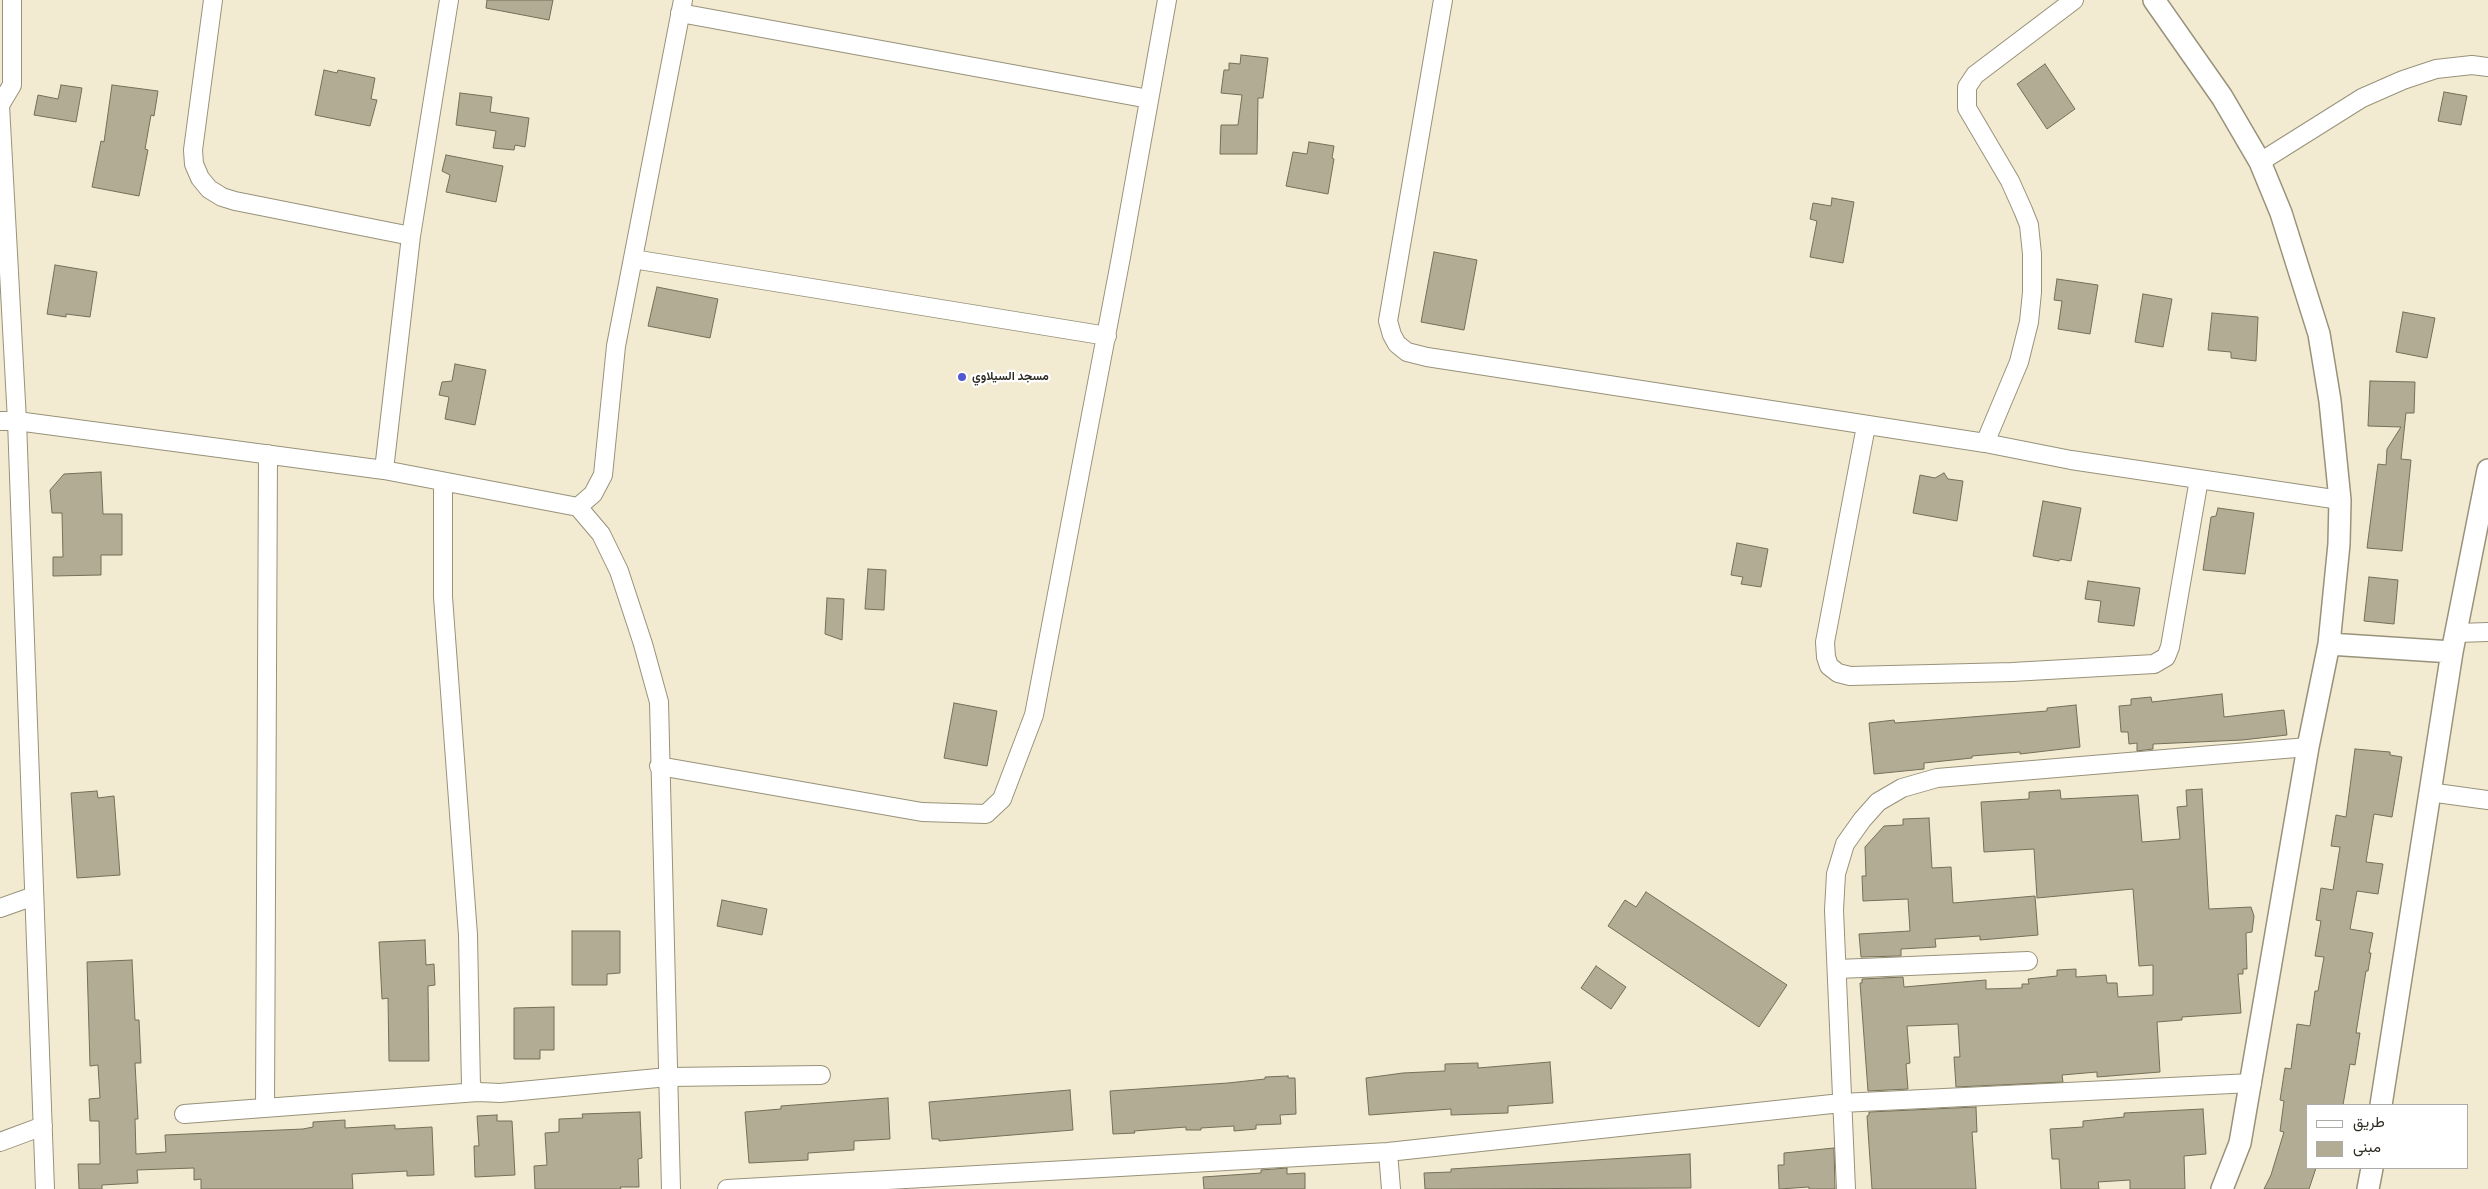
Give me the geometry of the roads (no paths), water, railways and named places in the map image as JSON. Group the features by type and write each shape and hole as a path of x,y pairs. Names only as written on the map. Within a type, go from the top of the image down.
{"street":[{"path":"12,0 12,85 0,105 8,421 34,896 45,1189"},
{"path":"213,0 193,150 194,164 204,183 222,197 236,201 411,236"},
{"path":"384,470 411,236 449,0"},
{"path":"659,766 922,812 986,814 1002,799 1034,716 1106,336 1166,0"},
{"path":"1443,0 1388,321 1397,344 1407,352 1427,357 1984,443 2071,460 2340,500"},
{"path":"1984,443 2019,362 2029,322 2032,254 2029,225 2010,181 1967,108 1967,88 1975,75 2074,0"},
{"path":"2154,0 2222,97 2260,162 2284,221 2319,334 2330,401 2340,500 2339,544 2329,644 2308,747 2252,1083 2240,1143 2222,1189"},
{"path":"578,506 593,494 602,475 616,346 682,7 1149,99"},
{"path":"2260,162 2362,98 2403,80 2436,69 2472,65 2488,67"},
{"path":"633,259 1106,336"},
{"path":"8,421 384,470 444,483 578,506 601,534 619,571 644,644 658,702 671,1189"},
{"path":"1866,426 1826,642 1826,657 1829,666 1838,673 1850,676 2012,672 2154,664 2166,656 2170,647 2200,479"},
{"path":"265,1108 268,454"},
{"path":"2381,1104 2454,642 2488,470"},
{"path":"444,483 443,596 468,934 471,1087 478,1092"},
{"path":"2329,644 2454,642 2488,632"},
{"path":"1846,1189 1834,910 1836,874 1845,844 1878,802 1902,788 1937,778 2308,747"},
{"path":"2429,792 2488,800"},
{"path":"0,908 34,896"},
{"path":"1838,969 2028,961"},
{"path":"184,1114 478,1092 500,1093 668,1077 821,1075"},
{"path":"727,1189 897,1184 1388,1152 1841,1103 2252,1083"},
{"path":"0,1142 43,1126"},
{"path":"1388,1152 1391,1189"},
{"path":"2368,1189 2372,1169"}],"place":[{"name":"مسجد السيلاوي","path":"962,377"}]}
